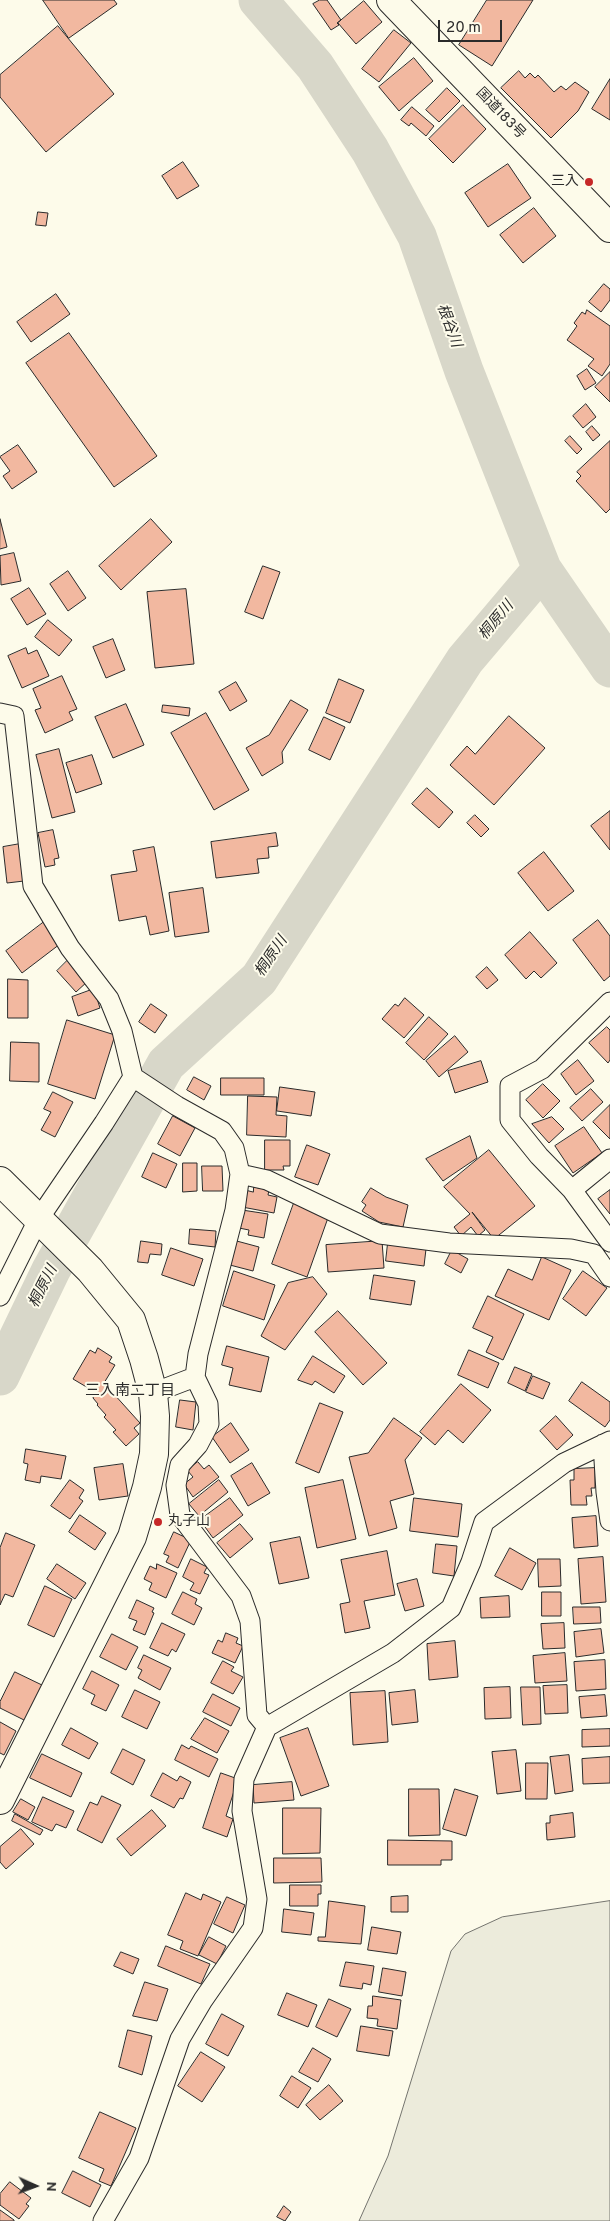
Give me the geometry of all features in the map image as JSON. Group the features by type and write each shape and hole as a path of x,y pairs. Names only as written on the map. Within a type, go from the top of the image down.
{"main road":[{"name":"国道183号","path":"391,0 610,228"},
{"path":"0,1180 90,1270 130,1320 153,1393 155,1416 154,1454 147,1487 132,1537 0,1800"}],"street":[{"path":"0,713 14,716 33,886 70,948 110,999 122,1031 135,1078 177,1106 222,1131 234,1148 240,1174 235,1210 198,1354 194,1377 208,1404 209,1424 198,1445 180,1465 176,1485 180,1515 242,1596 250,1621 256,1715 267,1727"},
{"path":"610,1002 542,1069 510,1086 510,1120 539,1156 572,1190 610,1242"},
{"path":"0,1296 104,1123 135,1078"},
{"path":"572,1190 610,1159"},
{"path":"240,1174 267,1180 380,1234 449,1243 572,1249 594,1254 610,1277"},
{"path":"153,1393 194,1377"},
{"path":"103,2221 138,2158 180,2039 203,2000 253,1928 257,1899 242,1811 244,1779 267,1727 394,1653 451,1608 472,1562 484,1522 564,1463 606,1442 606,1492 610,1521"}],"shaded area":[{"path":"610,1901 610,2221 359,2221 388,2156 451,1951 465,1934 502,1917"}],"building":[{"path":"43,0 114,0 117,4 69,38"},
{"path":"320,0 327,0 341,20 337,23 339,25 331,30 313,4"},
{"path":"487,0 533,0 492,66 459,45"},
{"path":"364,1 382,22 356,44 338,23"},
{"path":"58,26 114,94 46,152 0,97 0,75"},
{"path":"394,30 411,43 379,82 362,69"},
{"path":"414,58 433,81 399,111 379,87"},
{"path":"519,71 525,78 530,73 535,78 538,75 554,92 561,86 566,90 575,82 589,92 578,111 551,138 501,88"},
{"path":"610,79 610,120 592,109"},
{"path":"447,88 460,101 439,122 426,110"},
{"path":"463,105 486,129 453,163 429,139"},
{"path":"412,107 434,126 426,136 411,123 409,126 401,120"},
{"path":"183,162 199,186 177,199 162,176"},
{"path":"508,164 531,198 488,227 465,193"},
{"path":"534,208 556,236 523,263 500,235"},
{"path":"38,212 48,213 46,226 36,225"},
{"path":"604,284 610,289 610,300 601,312 589,302"},
{"path":"56,294 70,314 31,342 17,322"},
{"path":"587,310 610,326 610,364 602,376 588,366 594,359 567,340 577,326 574,323 582,312 585,314"},
{"path":"69,333 157,456 114,487 26,363"},
{"path":"587,369 596,383 585,390 577,376"},
{"path":"610,372 610,402 595,387"},
{"path":"586,404 596,417 583,428 573,416"},
{"path":"592,426 600,435 593,441 586,432"},
{"path":"570,436 582,449 577,454 565,441"},
{"path":"610,441 610,509 606,513 576,481 581,476 577,472"},
{"path":"18,445 37,472 12,489 3,476 10,471 0,457"},
{"path":"0,519 7,547 0,549"},
{"path":"151,519 172,542 121,590 99,566"},
{"path":"14,553 21,581 1,585 0,556"},
{"path":"263,566 280,572 263,619 245,612"},
{"path":"68,571 86,598 68,611 50,584"},
{"path":"29,588 46,614 27,625 11,599"},
{"path":"186,589 194,664 155,668 147,592"},
{"path":"48,620 72,640 59,656 35,637"},
{"path":"113,639 125,670 106,678 93,647"},
{"path":"26,648 28,654 37,650 49,676 22,688 8,656"},
{"path":"62,676 77,709 69,712 73,720 45,733 35,710 41,708 33,689"},
{"path":"339,679 364,690 350,723 326,713"},
{"path":"236,682 247,701 230,711 219,692"},
{"path":"291,700 308,710 282,752 283,763 262,776 246,748 269,735"},
{"path":"126,704 144,745 113,758 95,717"},
{"path":"163,705 190,708 189,716 162,712"},
{"path":"206,713 249,790 214,810 171,733"},
{"path":"509,716 545,748 494,805 450,765 467,746 475,754"},
{"path":"324,717 345,727 330,760 309,750"},
{"path":"59,749 75,812 52,818 36,755"},
{"path":"92,755 102,784 76,793 66,763"},
{"path":"427,788 453,812 439,828 412,804"},
{"path":"610,811 610,850 591,826"},
{"path":"475,815 489,829 481,837 467,823"},
{"path":"53,830 59,858 54,859 55,865 45,867 38,833"},
{"path":"276,833 278,846 268,847 269,858 257,859 259,873 216,878 211,842"},
{"path":"20,844 24,881 7,883 3,847"},
{"path":"154,847 169,931 150,935 146,916 119,921 111,875 137,871 133,851"},
{"path":"544,852 574,891 548,911 518,873"},
{"path":"203,888 209,932 175,937 169,893"},
{"path":"598,920 610,936 610,976 604,981 573,940"},
{"path":"44,922 60,944 22,973 6,951"},
{"path":"530,932 557,963 541,978 534,971 526,979 505,955"},
{"path":"69,959 88,981 76,992 57,971"},
{"path":"487,967 498,980 487,989 476,977"},
{"path":"8,979 28,980 28,1018 8,1018"},
{"path":"94,989 100,1008 78,1016 72,997"},
{"path":"405,998 424,1015 404,1038 382,1019 395,1004 398,1006"},
{"path":"151,1004 167,1015 155,1033 139,1022"},
{"path":"429,1017 448,1034 424,1060 406,1043"},
{"path":"67,1020 115,1035 95,1099 48,1084"},
{"path":"607,1027 610,1030 610,1060 608,1063 589,1043"},
{"path":"455,1036 468,1052 439,1077 426,1061"},
{"path":"11,1042 39,1043 39,1082 10,1081"},
{"path":"578,1060 594,1081 576,1095 561,1074"},
{"path":"481,1061 488,1082 455,1093 448,1071"},
{"path":"194,1077 211,1086 204,1100 187,1090"},
{"path":"221,1078 264,1078 264,1095 221,1095"},
{"path":"543,1084 560,1101 543,1118 526,1100"},
{"path":"280,1087 315,1092 311,1116 277,1111"},
{"path":"591,1089 603,1102 582,1121 570,1108"},
{"path":"53,1092 73,1102 55,1137 41,1130 51,1112 44,1109"},
{"path":"248,1096 277,1097 276,1115 287,1116 286,1137 247,1135"},
{"path":"610,1105 610,1139 593,1122"},
{"path":"173,1116 195,1128 180,1156 158,1144"},
{"path":"552,1117 564,1129 549,1143 532,1124"},
{"path":"584,1127 602,1153 573,1173 555,1146"},
{"path":"470,1136 477,1158 443,1181 426,1159"},
{"path":"265,1140 290,1140 290,1166 283,1166 284,1170 265,1170"},
{"path":"307,1145 330,1154 318,1185 295,1177"},
{"path":"489,1150 535,1206 494,1239 472,1212 485,1230 478,1236 471,1227 461,1236 454,1227 470,1214 444,1187"},
{"path":"153,1153 177,1164 166,1188 142,1177"},
{"path":"183,1163 197,1163 197,1191 183,1192"},
{"path":"202,1166 222,1166 223,1191 203,1191"},
{"path":"254,1187 269,1190 268,1195 277,1197 274,1213 242,1207 245,1190 253,1192"},
{"path":"371,1188 386,1197 408,1205 403,1227 379,1222 362,1211 366,1205 362,1202"},
{"path":"610,1190 610,1214 598,1199"},
{"path":"294,1203 329,1215 307,1277 272,1264"},
{"path":"242,1210 268,1214 264,1238 248,1235 249,1230 239,1228"},
{"path":"190,1229 216,1231 215,1247 189,1244"},
{"path":"233,1240 259,1247 253,1271 226,1264"},
{"path":"141,1241 162,1244 161,1255 150,1254 148,1263 138,1262"},
{"path":"382,1241 384,1268 328,1272 326,1245"},
{"path":"388,1243 426,1249 424,1266 386,1261"},
{"path":"171,1248 203,1259 194,1286 162,1275"},
{"path":"452,1250 468,1259 461,1273 445,1264"},
{"path":"542,1257 571,1270 549,1320 495,1296 508,1269 532,1280"},
{"path":"234,1271 275,1285 264,1320 223,1306"},
{"path":"583,1271 607,1288 586,1316 563,1299"},
{"path":"374,1275 415,1281 411,1305 370,1299"},
{"path":"313,1277 327,1294 285,1350 261,1336 288,1283"},
{"path":"488,1296 524,1314 503,1360 486,1352 493,1337 473,1328"},
{"path":"338,1311 387,1363 363,1385 315,1332"},
{"path":"227,1346 269,1357 261,1392 229,1385 233,1368 222,1365"},
{"path":"98,1348 112,1357 109,1362 115,1365 104,1383 140,1423 134,1428 139,1434 126,1446 113,1432 116,1430 104,1417 106,1415 97,1405 93,1398 95,1392 73,1379 90,1350 95,1353"},
{"path":"469,1350 499,1363 488,1388 458,1375"},
{"path":"313,1356 345,1376 334,1393 315,1381 312,1385 298,1380"},
{"path":"515,1367 532,1374 525,1391 508,1383"},
{"path":"533,1376 550,1383 543,1399 526,1392"},
{"path":"582,1382 610,1402 610,1420 605,1427 569,1401"},
{"path":"461,1384 491,1410 463,1443 448,1430 435,1445 420,1432"},
{"path":"180,1400 196,1402 193,1430 176,1427"},
{"path":"320,1403 343,1412 319,1473 296,1463"},
{"path":"556,1416 573,1435 557,1450 540,1431"},
{"path":"394,1418 422,1438 405,1460 414,1494 390,1501 397,1528 369,1536 349,1457 368,1453"},
{"path":"231,1423 249,1450 230,1463 212,1437"},
{"path":"26,1449 66,1456 61,1479 41,1476 40,1483 25,1480 28,1464 24,1463"},
{"path":"198,1462 204,1469 209,1465 219,1477 193,1497 184,1484 193,1477 187,1470"},
{"path":"252,1463 270,1493 248,1506 231,1476"},
{"path":"123,1464 128,1496 99,1500 94,1468"},
{"path":"595,1468 595,1488 591,1488 592,1496 586,1496 587,1505 571,1505 570,1480 574,1480 574,1469"},
{"path":"70,1480 84,1490 79,1498 83,1501 70,1519 51,1506"},
{"path":"219,1480 228,1492 199,1516 189,1504"},
{"path":"343,1480 356,1539 317,1548 305,1488"},
{"path":"230,1498 243,1515 213,1538 200,1520"},
{"path":"414,1498 462,1504 458,1537 410,1531"},
{"path":"80,1515 106,1533 95,1550 69,1532"},
{"path":"596,1516 598,1546 574,1548 572,1518"},
{"path":"240,1524 253,1539 230,1558 217,1543"},
{"path":"174,1532 191,1540 178,1568 166,1562 169,1556 164,1554"},
{"path":"6,1533 35,1545 13,1597 5,1594 0,1605 0,1548"},
{"path":"300,1537 309,1578 279,1584 270,1543"},
{"path":"436,1544 457,1546 454,1576 433,1573"},
{"path":"510,1548 536,1563 522,1590 495,1576"},
{"path":"387,1551 395,1595 364,1601 370,1628 345,1633 340,1604 350,1602 341,1560"},
{"path":"603,1557 606,1602 581,1604 578,1559"},
{"path":"191,1559 207,1567 204,1573 209,1575 200,1594 190,1590 194,1583 183,1577"},
{"path":"538,1559 560,1559 561,1586 539,1587"},
{"path":"57,1564 86,1583 75,1599 47,1579"},
{"path":"157,1564 177,1573 166,1598 149,1590 152,1583 144,1579 150,1566 156,1569"},
{"path":"417,1579 424,1606 405,1611 397,1584"},
{"path":"45,1586 72,1599 54,1637 28,1625"},
{"path":"183,1592 197,1599 195,1604 202,1608 194,1625 172,1614"},
{"path":"542,1592 561,1592 561,1616 542,1616"},
{"path":"509,1596 510,1617 481,1618 480,1598"},
{"path":"137,1600 154,1608 152,1612 154,1613 145,1635 133,1630 137,1621 129,1618"},
{"path":"573,1607 600,1607 601,1623 574,1624"},
{"path":"162,1623 185,1634 176,1652 172,1649 168,1656 150,1648"},
{"path":"564,1623 565,1648 543,1649 541,1624"},
{"path":"601,1629 604,1653 576,1657 574,1632"},
{"path":"226,1633 238,1638 236,1643 243,1646 235,1663 212,1653 218,1640 222,1642"},
{"path":"112,1634 138,1647 126,1670 100,1657"},
{"path":"455,1641 458,1677 429,1680 427,1644"},
{"path":"565,1653 567,1681 535,1683 533,1656"},
{"path":"144,1655 171,1668 160,1690 138,1678 142,1670 138,1668"},
{"path":"605,1660 606,1689 576,1691 574,1662"},
{"path":"223,1661 234,1667 231,1671 243,1677 233,1694 211,1683"},
{"path":"92,1671 119,1685 106,1711 91,1704 95,1695 83,1689"},
{"path":"15,1672 44,1686 26,1721 0,1708 0,1702"},
{"path":"567,1685 568,1713 545,1714 543,1686"},
{"path":"510,1687 511,1718 485,1719 484,1688"},
{"path":"521,1687 540,1687 541,1724 523,1725"},
{"path":"135,1690 160,1702 147,1729 122,1717"},
{"path":"415,1690 418,1722 392,1725 389,1693"},
{"path":"385,1691 388,1742 353,1745 350,1693"},
{"path":"213,1694 240,1708 231,1726 203,1712"},
{"path":"605,1695 607,1716 581,1718 579,1697"},
{"path":"205,1718 229,1731 217,1753 191,1739"},
{"path":"0,1722 16,1731 4,1755 0,1753"},
{"path":"71,1728 98,1743 89,1759 62,1745"},
{"path":"308,1728 329,1786 301,1796 280,1738"},
{"path":"610,1729 610,1746 582,1747 582,1730"},
{"path":"182,1745 189,1749 191,1746 218,1759 209,1777 175,1760"},
{"path":"123,1749 145,1760 133,1785 111,1773"},
{"path":"516,1750 521,1791 497,1794 492,1752"},
{"path":"42,1754 82,1773 71,1797 30,1778"},
{"path":"569,1755 573,1791 555,1794 550,1757"},
{"path":"610,1757 610,1783 583,1784 582,1759"},
{"path":"526,1763 548,1763 547,1799 526,1799"},
{"path":"163,1773 177,1781 180,1776 191,1782 183,1799 180,1798 174,1808 151,1796"},
{"path":"221,1773 238,1779 226,1816 233,1819 227,1837 203,1828"},
{"path":"292,1782 294,1800 254,1803 253,1785"},
{"path":"409,1789 439,1789 440,1835 409,1836"},
{"path":"455,1789 478,1796 466,1836 443,1829"},
{"path":"102,1796 121,1805 102,1843 77,1830 90,1802 97,1805"},
{"path":"43,1797 74,1811 66,1828 56,1824 52,1831 32,1822"},
{"path":"21,1799 35,1807 28,1820 13,1812"},
{"path":"283,1808 321,1808 320,1853 283,1854"},
{"path":"152,1810 166,1826 131,1856 117,1839"},
{"path":"573,1813 575,1837 547,1840 546,1823 550,1823 550,1816"},
{"path":"15,1814 43,1830 40,1835 12,1821"},
{"path":"21,1829 34,1844 6,1869 0,1862 0,1847"},
{"path":"388,1840 452,1841 452,1860 441,1860 441,1865 388,1865"},
{"path":"274,1858 321,1858 322,1882 274,1883"},
{"path":"290,1885 321,1885 321,1894 318,1894 318,1906 290,1906"},
{"path":"186,1893 201,1900 203,1894 221,1902 198,1956 180,1949 183,1941 168,1935"},
{"path":"408,1896 408,1912 391,1912 391,1897"},
{"path":"227,1897 245,1905 233,1933 214,1924"},
{"path":"329,1901 365,1906 361,1944 318,1941 318,1937 325,1937"},
{"path":"284,1909 314,1913 311,1935 282,1932"},
{"path":"372,1927 401,1932 397,1954 368,1950"},
{"path":"209,1937 226,1946 217,1964 199,1955"},
{"path":"166,1946 210,1964 201,1984 158,1966"},
{"path":"121,1952 139,1959 133,1974 114,1966"},
{"path":"346,1962 374,1966 371,1985 363,1983 362,1989 340,1986"},
{"path":"383,1968 406,1972 402,1996 379,1992"},
{"path":"145,1982 168,1989 157,2021 133,2016"},
{"path":"287,1993 317,2005 308,2027 278,2015"},
{"path":"373,1996 401,2000 397,2029 377,2026 378,2019 367,2018 368,2006 372,2006"},
{"path":"329,1999 351,2009 337,2037 316,2027"},
{"path":"222,2014 244,2026 228,2056 206,2044"},
{"path":"361,2026 393,2031 389,2056 357,2051"},
{"path":"128,2030 152,2036 142,2075 119,2067"},
{"path":"313,2048 331,2059 318,2082 299,2072"},
{"path":"201,2052 225,2067 202,2102 178,2086"},
{"path":"292,2076 311,2088 298,2108 280,2096"},
{"path":"329,2085 343,2101 320,2120 306,2105"},
{"path":"100,2112 136,2128 111,2186 99,2181 104,2169 79,2158"},
{"path":"73,2171 101,2185 90,2207 62,2193"},
{"path":"10,2182 31,2198 26,2204 29,2206 19,2219 0,2205 0,2194"},
{"path":"284,2206 291,2212 285,2221 277,2217"},
{"path":"0,2210 14,2220 14,2221 0,2221"}],"waterway":[{"name":"根谷川","path":"258,0 315,66 370,150 417,236 464,371 542,569 610,668"},
{"name":"桐原川","path":"0,1376 51,1270 166,1064 259,979 465,660 542,569"}],"place":[{"name":"三入","path":"589,182"},
{"name":"丸子山","path":"158,1522"}],"district":[{"name":"三入南二丁目","path":"130,1392"}]}
